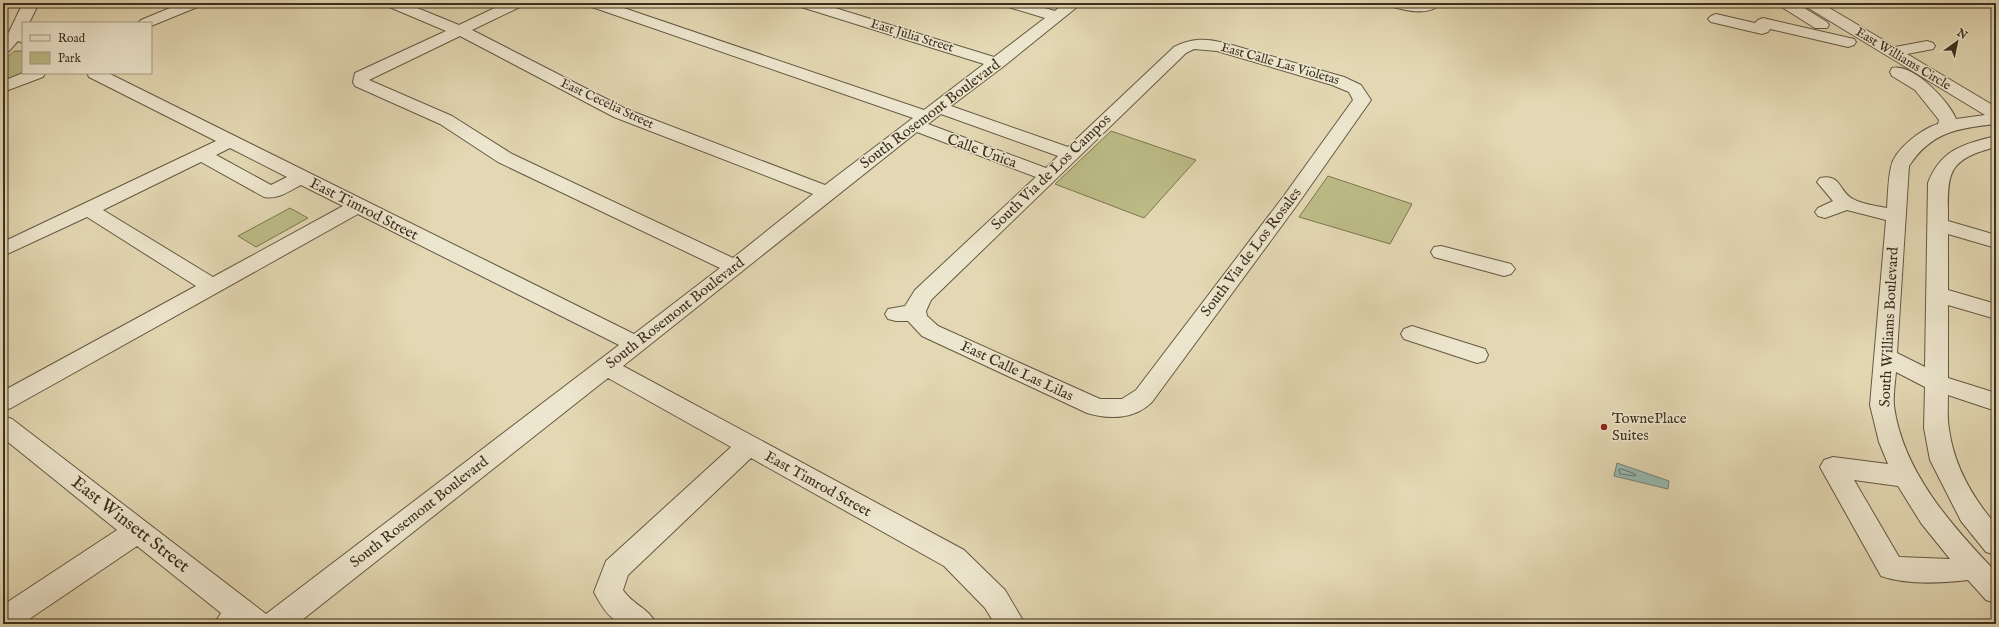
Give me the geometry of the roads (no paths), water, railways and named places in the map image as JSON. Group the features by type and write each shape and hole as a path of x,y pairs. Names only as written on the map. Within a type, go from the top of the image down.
{"street":[{"path":"25,22 31,3"},
{"path":"148,22 195,3"},
{"name":"East Cecelia Street","path":"392,3 459,31 620,113 827,193"},
{"path":"517,3 361,76 361,82 446,120 505,158 735,267"},
{"path":"594,3 928,117"},
{"name":"East Julia Street","path":"803,3 998,63"},
{"path":"1010,3 1057,16"},
{"name":"South Rosemont Boulevard","path":"275,624 735,267 827,193 928,117 1074,3"},
{"path":"1395,3 1421,7 1433,3"},
{"path":"1785,3 1921,86 1946,115 1948,120 1946,127"},
{"name":"East Williams Circle","path":"1810,3 1996,114"},
{"path":"1716,18 1762,29 1763,23 1848,42"},
{"path":"3,48 20,36"},
{"name":"East Calle Las Violetas","path":"1197,40 1338,81 1367,91"},
{"name":"South Via de Los Campos","path":"905,313 1180,50 1197,40"},
{"path":"1892,52 1927,46"},
{"path":"3,87 35,74"},
{"name":"East Timrod Street","path":"97,74 356,206 635,344"},
{"name":"South Via de Los Rosales","path":"1126,412 1144,396 1290,201 1360,104 1367,91"},
{"name":"Calle Unica","path":"928,117 1002,130 1070,154"},
{"name":"Calle Unica","path":"928,117 979,150 1048,175"},
{"name":"South Williams Boulevard","path":"1996,118 1966,122 1946,127 1926,136 1912,146 1900,166 1882,405 1889,433 1900,463 1920,501 1974,568 1996,591"},
{"path":"979,150 1002,130"},
{"path":"3,250 230,141"},
{"path":"1996,141 1972,148 1955,157 1942,170 1938,183 1935,382 1936,428 1943,460 1970,513 1996,544"},
{"path":"202,155 271,193 301,177"},
{"path":"239,176 270,161"},
{"path":"1827,182 1845,203 1896,217"},
{"path":"1825,212 1845,203"},
{"path":"3,402 356,206"},
{"path":"88,209 212,286"},
{"path":"1938,226 1996,242"},
{"path":"1441,252 1504,269"},
{"path":"1937,294 1996,312"},
{"name":"East Calle Las Lilas","path":"905,313 930,330 1096,407 1126,412"},
{"path":"1412,334 1478,355"},
{"path":"1886,357 1935,382 1996,402"},
{"name":"East Timrod Street","path":"606,367 954,558 995,599 1011,624"},
{"name":"East Winsett Street","path":"3,425 137,530 242,620"},
{"path":"642,624 618,608 608,592 616,569 748,446"},
{"path":"1907,477 1833,467 1891,568 1948,571 1974,568"},
{"path":"3,621 137,530"}],"water":[{"path":"1617,463 1669,481 1668,489 1614,476"}],"place":[{"name":"TownePlace Suites","path":"1604,427"}]}
